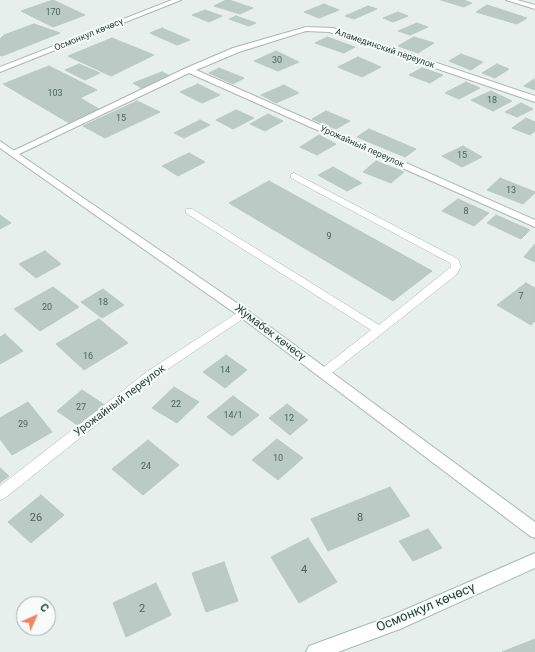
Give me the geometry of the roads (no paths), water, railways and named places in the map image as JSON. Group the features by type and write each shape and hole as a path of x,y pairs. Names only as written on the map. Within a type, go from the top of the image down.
{"street":[{"name":"Осмонкул көчөсү","path":"0,70 178,0"},
{"path":"510,0 535,7"},
{"name":"Аламединский переулок","path":"14,154 189,70 236,50 306,29 330,30 535,99"},
{"name":"Урожайный переулок","path":"189,70 535,224"},
{"name":"Жумабек көчөсү","path":"0,144 243,312 535,531"},
{"name":"Осмонкул көчөсү","path":"315,652 394,623 535,560"}],"lane":[{"path":"294,176 454,261 456,267 452,273 324,373"},
{"path":"189,211 379,330"},
{"name":"Урожайный переулок","path":"0,494 152,374 243,312"}]}
